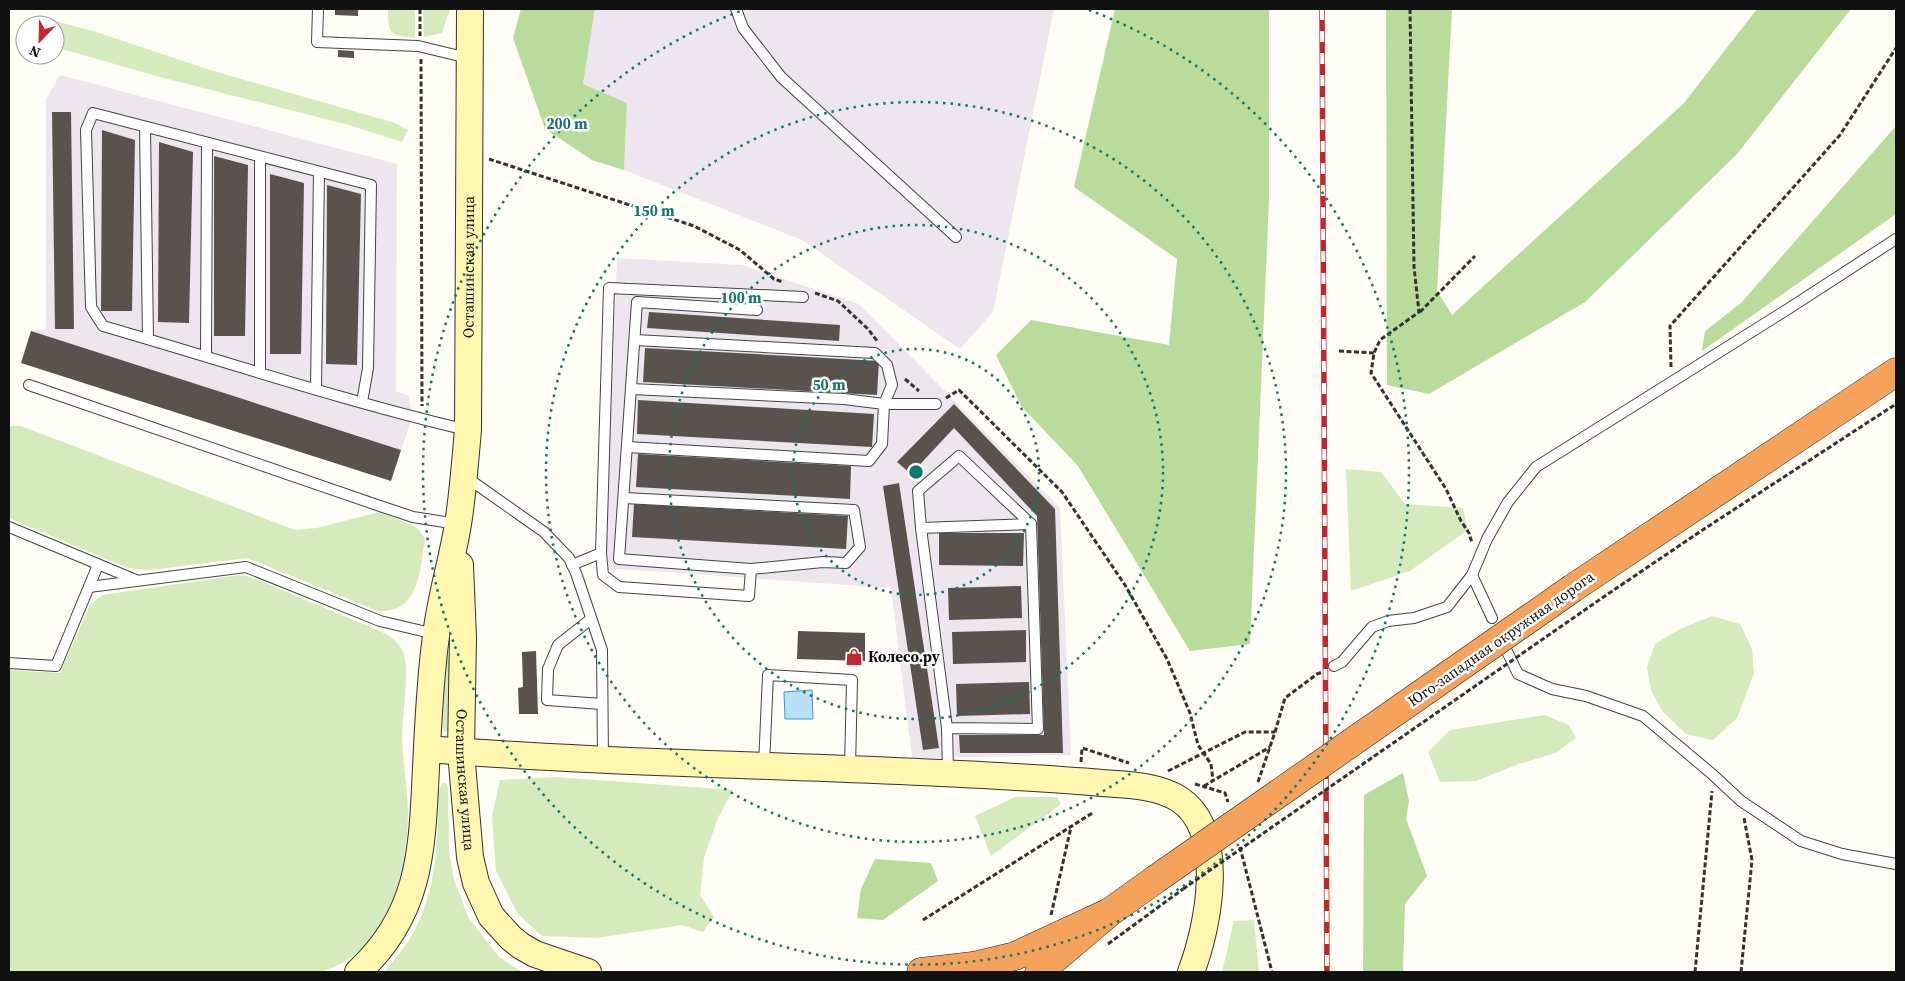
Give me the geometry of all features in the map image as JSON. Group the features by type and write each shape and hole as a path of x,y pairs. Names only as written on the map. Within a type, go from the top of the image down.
{"highway":[{"name":"Юго-западная окружная дорога","path":"1110,912 1573,588 1896,372"},
{"path":"921,972 973,966 1015,956 1110,912"},
{"path":"1039,972 1110,912"}],"street":[{"name":"Осташинская улица","path":"358,972 382,947 392,933 401,917 415,879 423,824 436,634 458,525 464,475 468,430 470,9"},
{"name":"Осташинская улица","path":"458,525 463,637 461,752 470,857 476,883 484,903 501,929 521,946 554,962 588,972"},
{"path":"436,634 463,637"},
{"path":"427,749 603,759 948,773 1146,787 1180,800 1192,811 1204,835 1209,862 1208,912 1191,972"}],"lane":[{"path":"318,9 317,42 420,47 470,58"},
{"path":"736,9 744,28 781,76 956,237"},
{"path":"362,402 368,368 371,185 93,114 86,130 91,307 103,326 316,389 422,419 468,430"},
{"path":"145,127 148,339"},
{"path":"206,356 207,143"},
{"path":"260,156 260,372"},
{"path":"316,389 319,172"},
{"path":"1334,666 1342,662 1372,627 1388,621 1414,618 1448,607 1472,575 1487,539 1508,502 1536,467 1896,239"},
{"path":"751,569 749,596 619,586 603,575 601,553 610,288 803,297"},
{"path":"624,498 854,510 860,547 846,563 823,562 751,569 619,559 638,302 757,310"},
{"path":"627,447 869,461 882,444 884,404 892,385 887,366 875,354 635,340"},
{"path":"30,385 413,517 458,525"},
{"path":"631,389 844,399 884,404 936,404"},
{"path":"947,728 1038,729 1031,524 959,456 918,491 921,528 947,728 948,773"},
{"path":"464,475 544,532 559,546 572,565 602,650 603,759"},
{"path":"921,528 1031,524"},
{"path":"9,528 137,581"},
{"path":"572,565 601,553"},
{"path":"9,663 56,666 98,565"},
{"path":"89,587 246,567 380,621 436,634"},
{"path":"1472,575 1492,618"},
{"path":"591,619 558,645 548,669 547,700 602,704"},
{"path":"1499,634 1518,674 1552,689 1586,696 1642,716 1712,774 1740,800 1801,841 1842,854 1896,864"},
{"path":"764,766 768,675 852,680 850,769"}],"path":[{"path":"420,9 422,419"},
{"path":"1410,9 1414,267 1419,312"},
{"path":"1675,380 1669,363 1670,326 1840,135 1896,48"},
{"path":"1472,575 1476,555 1469,533 1446,490 1371,373 1374,353 1380,340 1419,312 1474,256"},
{"path":"1339,351 1374,353"},
{"path":"1106,946 1183,889 1602,598 1896,404"},
{"path":"1259,780 1285,698 1317,674"},
{"path":"1163,774 1245,732 1275,732"},
{"path":"1204,786 1270,747"},
{"path":"1695,972 1712,801 1712,774"},
{"path":"1740,800 1752,860 1742,972"},
{"path":"923,920 1094,812"},
{"path":"1049,921 1071,826"},
{"path":"1238,840 1272,972"}],"shaded area":[{"path":"595,9 1054,9 993,312 960,349 802,240 624,170 627,103 583,84"},
{"path":"60,75 397,164 396,391 409,396 412,417 391,481 21,363 31,331 46,329 46,99"},
{"path":"617,258 742,265 859,304 1060,508 1071,755 912,758 891,588 605,568"}],"green space":[{"path":"388,9 415,9 415,38 400,36 392,32 389,24"},
{"path":"423,9 450,9 442,33 424,37"},
{"path":"521,9 595,9 583,84 627,103 624,170 592,160 545,129 513,38"},
{"path":"1115,9 1269,9 1269,199 1250,644 1190,651 1078,466 1022,407 996,355 1031,320 1169,345 1177,259 1074,187"},
{"path":"1386,9 1452,9 1437,291 1452,315 1684,103 1757,9 1851,9 1737,154 1585,302 1429,394 1387,385"},
{"path":"65,24 210,70 395,123 408,130 402,142 349,125 160,77 65,50"},
{"path":"1896,126 1896,214 1702,351 1705,331 1741,303"},
{"path":"9,426 21,426 295,530 317,528 379,512 412,525 419,530 425,539 415,587 410,597 402,605 392,610 378,611 247,558 150,570 125,567 9,518"},
{"path":"1346,469 1381,472 1405,504 1463,508 1468,530 1410,571 1351,591"},
{"path":"240,575 251,577 382,632 392,638 403,652 406,681 402,740 408,806 407,838 398,886 378,929 363,947 345,961 323,971 9,971 9,670 60,673 90,605 102,595"},
{"path":"1712,616 1740,624 1752,649 1754,673 1737,718 1713,740 1686,734 1662,711 1651,690 1647,667 1655,644 1680,629"},
{"path":"448,657 452,659 450,727 444,732 441,723 444,660"},
{"path":"1545,715 1569,725 1576,738 1556,753 1519,764 1476,781 1440,782 1428,752 1450,730"},
{"path":"1403,773 1409,801 1406,819 1427,876 1405,904 1403,972 1363,972 1364,795"},
{"path":"555,777 733,790 718,818 704,857 700,895 714,917 703,932 682,925 596,938 542,936 518,914 496,871 492,817 500,780"},
{"path":"443,783 446,783 448,787 449,852 454,879 468,917 499,957 522,972 385,972 409,940 421,917 427,900 436,847 439,790"},
{"path":"1015,797 1057,797 1061,804 991,856 975,816"},
{"path":"875,859 931,863 938,881 883,920 857,918 861,889"},
{"path":"1254,920 1259,972 1222,972 1234,921"}],"water":[{"path":"812,690 813,719 785,719 784,692"}],"building":[{"path":"335,9 358,9 358,16 335,15"},
{"path":"338,50 354,51 354,58 338,57"},
{"path":"52,112 71,112 74,329 55,329"},
{"path":"102,130 135,140 132,311 101,311"},
{"path":"159,142 193,152 189,323 158,322"},
{"path":"214,156 248,165 245,336 214,336"},
{"path":"270,174 304,183 301,354 270,354"},
{"path":"327,185 361,194 357,365 326,364"},
{"path":"649,312 840,325 839,341 647,328"},
{"path":"31,331 401,450 391,481 21,363"},
{"path":"645,348 879,361 877,395 643,382"},
{"path":"638,400 874,414 872,447 637,434"},
{"path":"954,404 1055,509 1063,753 960,753 959,735 1044,735 1037,516 954,428 911,474 897,462"},
{"path":"638,454 851,466 850,499 636,487"},
{"path":"899,483 939,748 923,750 883,486"},
{"path":"634,504 848,516 846,549 632,537"},
{"path":"939,533 1024,533 1023,566 939,565"},
{"path":"1021,586 1022,618 949,620 948,588"},
{"path":"1026,630 1026,662 953,664 952,632"},
{"path":"798,631 865,633 865,661 797,659"},
{"path":"536,651 538,714 519,714 518,688 523,687 522,652"},
{"path":"1029,682 1030,714 957,716 956,684"}],"railway":[{"path":"1322,9 1327,972"}],"place":[{"name":"Колесо.ру","path":"854,657"}]}
